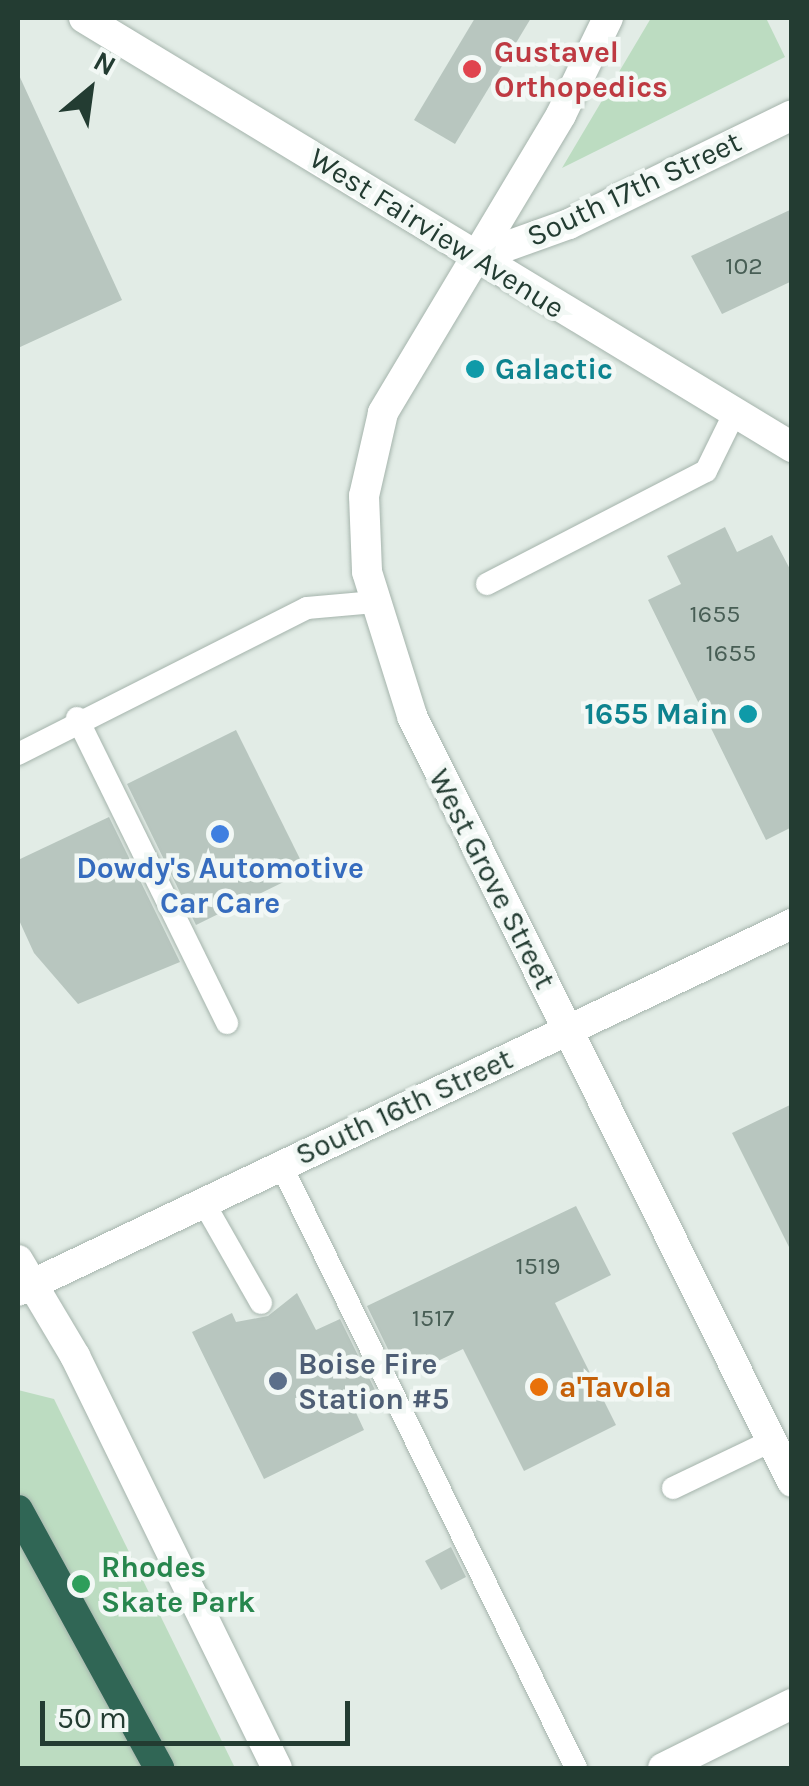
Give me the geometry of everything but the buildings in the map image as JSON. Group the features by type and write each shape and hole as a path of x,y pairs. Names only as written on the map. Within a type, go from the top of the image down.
{"highway":[{"path":"18,1510 158,1768"}],"street":[{"name":"West Fairview Avenue","path":"84,18 474,258 792,447"},
{"name":"West Grove Street","path":"608,18 561,115 383,414 364,496 375,602 419,731 792,1482"},
{"name":"South 17th Street","path":"474,258 568,224 792,115"},
{"name":"South 16th Street","path":"22,1278 204,1203 792,924"},
{"path":"22,1278 75,1356 276,1768"},
{"path":"663,1768 792,1704"}],"lane":[{"path":"486,584 706,471 735,412"},
{"path":"18,754 77,718 307,608 375,602"},
{"path":"77,718 227,1023"},
{"path":"282,1166 576,1768"},
{"path":"204,1203 261,1303"},
{"path":"674,1488 771,1441"}],"green space":[{"path":"651,18 766,18 785,57 562,168"},
{"name":"Rhodes Skate Park","path":"18,1390 54,1399 235,1768 18,1768"}],"place":[{"name":"Gustavel Orthopedics","path":"472,69"},
{"name":"Galactic","path":"475,369"},
{"name":"1655 Main","path":"748,714"},
{"name":"Dowdy's Automotive Car Care","path":"220,834"},
{"name":"Boise Fire Station #5","path":"278,1381"},
{"name":"a'Tavola","path":"539,1387"},
{"name":"Rhodes Skate Park","path":"81,1584"}]}
